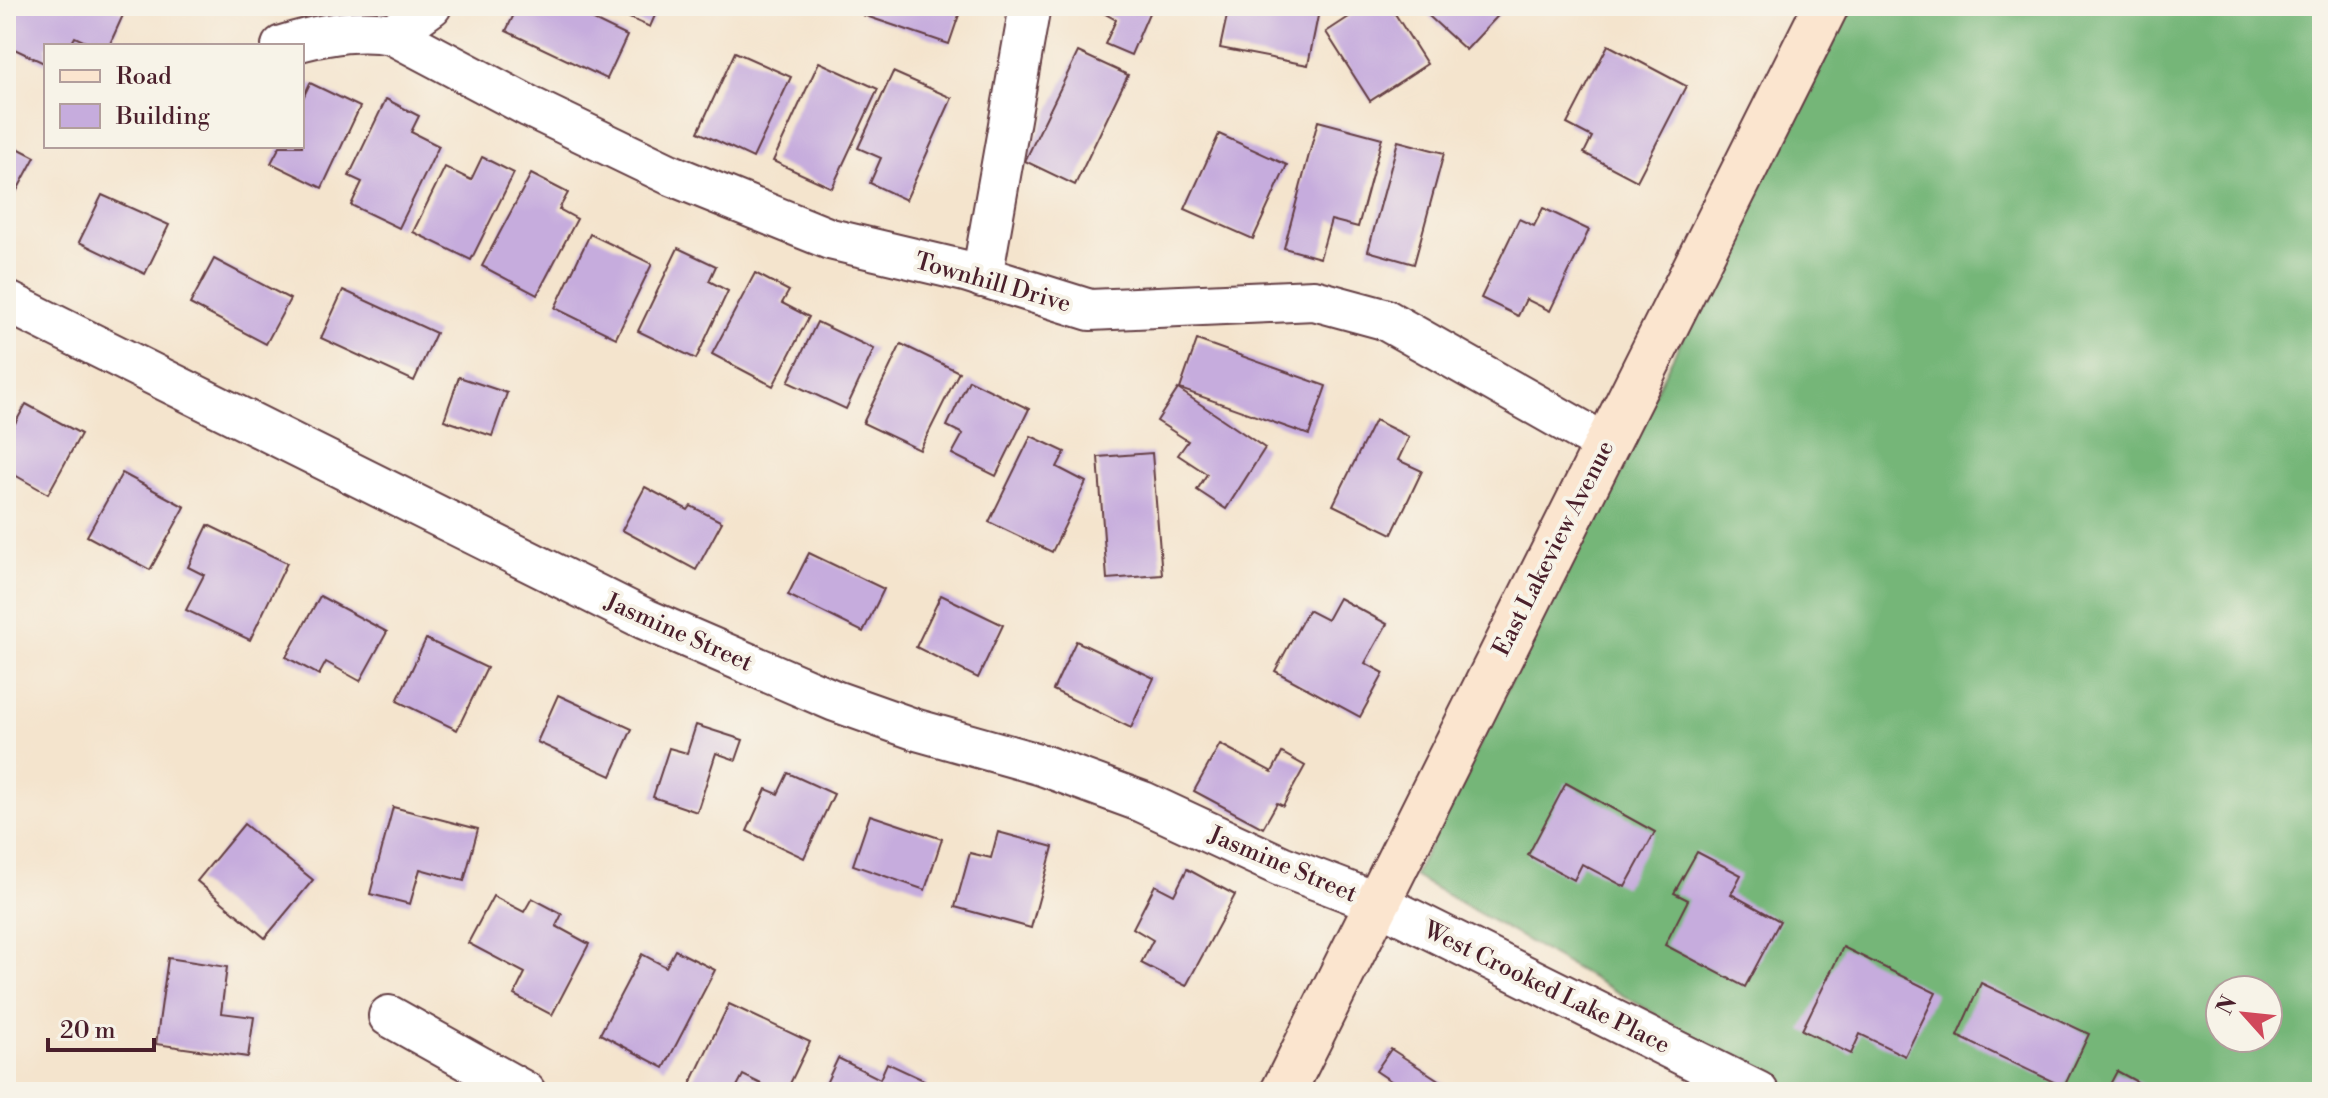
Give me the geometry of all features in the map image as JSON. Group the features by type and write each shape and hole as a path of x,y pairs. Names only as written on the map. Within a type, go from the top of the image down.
{"street":[{"path":"290,44 320,36 370,30 392,34 431,6"},
{"path":"982,277 1030,6"},
{"name":"East Lakeview Avenue","path":"1283,1092 1826,6"},
{"name":"Townhill Drive","path":"392,34 530,107 669,174 830,239 982,277 1090,310 1314,300 1333,302 1384,319 1605,444"},
{"name":"Jasmine Street","path":"6,301 645,619 835,701 917,730 1042,765 1143,802 1281,866 1378,903"},
{"name":"West Crooked Lake Place","path":"1378,903 1758,1092"},
{"path":"389,1016 525,1092"}],"green space":[{"path":"1848,6 2322,6 2322,1092 1792,1092 1414,876"}],"building":[{"path":"16,6 110,6 124,13 110,44 90,44 75,37 71,44 44,44 44,63 6,45 6,26"},
{"path":"518,6 565,6 627,36 607,79 506,31"},
{"path":"602,6 659,6 650,27"},
{"path":"866,6 962,6 949,44 863,15"},
{"path":"1091,6 1152,6 1131,55 1105,44 1116,20"},
{"path":"1229,6 1320,6 1308,65 1220,48"},
{"path":"1355,6 1390,6 1427,64 1370,101 1326,32 1358,11"},
{"path":"1418,6 1507,6 1466,50"},
{"path":"1608,45 1686,86 1637,181 1584,153 1592,137 1567,124"},
{"path":"735,52 791,77 753,158 698,132"},
{"path":"1078,52 1128,75 1075,185 1025,161"},
{"path":"819,62 878,89 832,188 773,161"},
{"path":"893,72 952,98 906,200 870,183 881,158 858,148"},
{"path":"310,83 360,107 322,188 271,163 279,148 304,148 304,96"},
{"path":"386,99 419,116 411,132 439,146 399,228 351,205 362,182 349,176"},
{"path":"1318,121 1382,138 1358,227 1331,220 1320,258 1284,248"},
{"path":"1219,134 1287,165 1253,239 1185,209"},
{"path":"1398,141 1444,153 1414,264 1368,251"},
{"path":"6,142 35,157 6,211"},
{"path":"482,157 514,173 471,260 413,232 445,167 471,180"},
{"path":"531,174 568,193 559,209 577,219 537,295 482,266"},
{"path":"102,195 169,225 145,274 79,242"},
{"path":"1543,208 1589,230 1550,311 1526,299 1518,316 1481,298 1519,219 1534,226"},
{"path":"590,234 652,264 616,338 555,308"},
{"path":"678,248 716,266 709,281 728,291 696,359 638,331"},
{"path":"214,259 290,299 266,344 190,304"},
{"path":"755,273 789,291 782,303 809,317 773,386 712,354"},
{"path":"343,290 436,333 414,381 321,338"},
{"path":"817,322 874,349 846,409 788,382"},
{"path":"1197,340 1326,386 1309,435 1180,389"},
{"path":"901,344 959,372 920,450 863,423"},
{"path":"459,377 507,393 492,436 444,420"},
{"path":"969,380 1029,409 996,476 952,454 963,434 947,426"},
{"path":"1178,389 1265,448 1226,509 1197,490 1207,474 1178,455 1188,441 1157,421"},
{"path":"26,404 81,434 48,494 6,470 6,439"},
{"path":"1375,420 1409,437 1398,460 1422,471 1392,534 1333,505"},
{"path":"1031,436 1065,452 1057,467 1086,482 1052,552 989,522"},
{"path":"1152,453 1162,575 1107,579 1098,457"},
{"path":"122,473 185,507 150,570 87,536"},
{"path":"645,487 688,510 691,506 722,522 696,570 622,530"},
{"path":"208,525 287,563 250,640 186,610 204,575 188,567"},
{"path":"809,553 884,589 863,632 788,595"},
{"path":"941,595 1003,625 978,678 916,647"},
{"path":"320,596 387,632 360,681 326,662 319,675 286,657"},
{"path":"1339,598 1387,624 1365,663 1384,673 1360,717 1275,671 1308,610 1327,620"},
{"path":"426,639 487,668 457,730 397,701"},
{"path":"1076,641 1154,678 1131,728 1053,690"},
{"path":"558,695 632,729 611,776 537,742"},
{"path":"696,725 743,740 736,760 716,753 697,812 653,797 669,748 687,753"},
{"path":"1220,744 1272,772 1282,753 1305,766 1283,806 1277,803 1263,828 1194,791"},
{"path":"788,773 834,794 804,858 747,831 766,789 778,794"},
{"path":"1566,783 1655,832 1625,887 1582,864 1574,880 1528,855"},
{"path":"393,807 478,829 464,881 420,869 410,904 370,894"},
{"path":"870,815 942,839 925,890 853,865"},
{"path":"244,824 313,880 265,938 197,881"},
{"path":"998,832 1053,847 1031,928 955,907 970,853 991,858"},
{"path":"1697,852 1741,875 1731,894 1780,921 1745,987 1665,945 1688,900 1674,893"},
{"path":"1187,869 1235,895 1186,986 1141,963 1153,940 1133,928 1155,885 1174,895"},
{"path":"493,896 524,912 532,898 562,914 556,926 589,944 552,1015 514,995 525,973 468,943"},
{"path":"1843,947 1936,993 1905,1056 1860,1034 1851,1054 1802,1030"},
{"path":"675,950 715,970 664,1068 600,1034 642,954 666,967"},
{"path":"168,958 227,967 221,1013 254,1017 248,1057 156,1044"},
{"path":"1981,983 2089,1034 2064,1087 1957,1036"},
{"path":"729,1004 810,1042 786,1092 778,1092 743,1075 734,1092 704,1092 690,1085"},
{"path":"1391,1049 1457,1092 1388,1092 1394,1083 1376,1071"},
{"path":"838,1058 880,1079 887,1063 928,1082 923,1092 822,1092"},
{"path":"2117,1071 2156,1092 2106,1092"}]}
